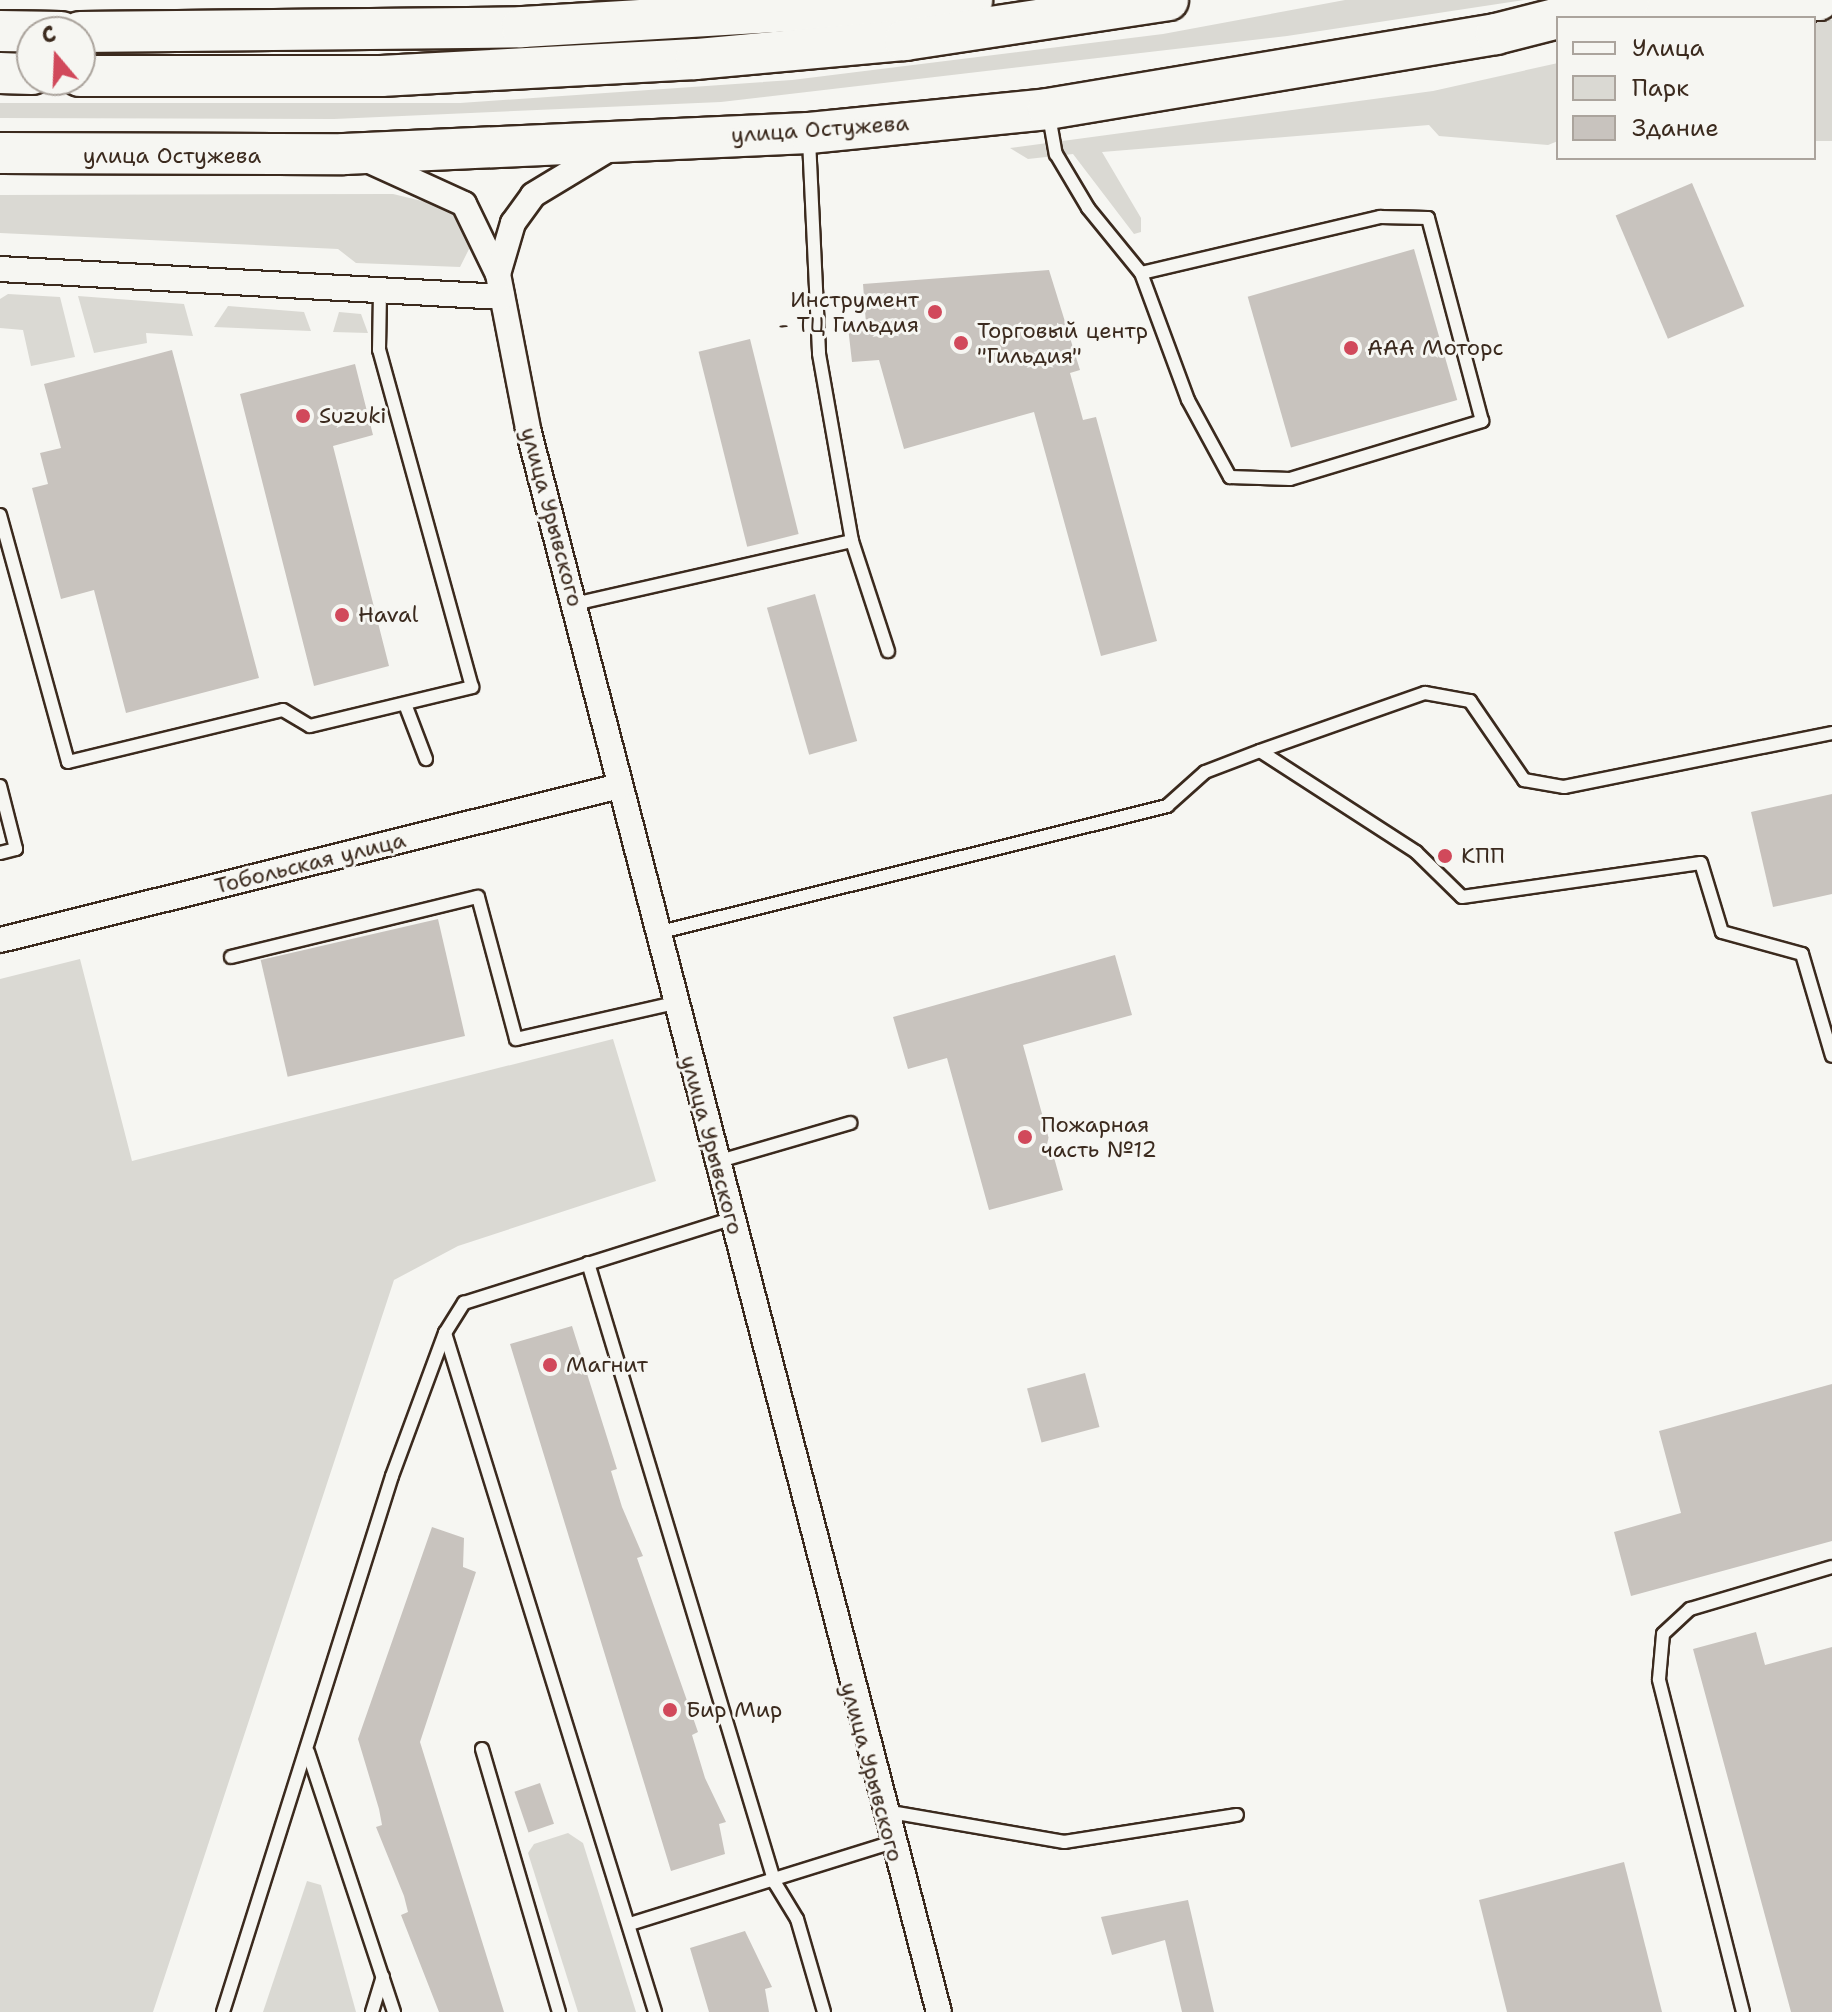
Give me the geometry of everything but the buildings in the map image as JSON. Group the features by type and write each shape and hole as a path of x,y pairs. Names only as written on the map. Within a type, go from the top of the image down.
{"main road":[{"path":"96,32 263,35 646,10 972,0"},
{"path":"96,76 381,76 696,59 905,40 1168,0"},
{"name":"улица Остужева","path":"1566,16 1629,0"},
{"path":"1646,16 1818,0"},
{"name":"улица Остужева","path":"0,153 344,154 809,133 1048,109 1496,34 1556,19"},
{"path":"1496,34 1556,26"}],"street":[{"path":"0,269 380,294 500,285 513,223 533,195 572,166 643,139"},
{"name":"улица Урывского","path":"344,154 452,194 475,217 500,285 574,604 657,933 881,1811 939,2012"},
{"name":"Тобольская улица","path":"0,940 620,786"}],"lane":[{"path":"1048,109 1056,154 1141,273 1188,400 1230,477 1290,479 1482,421 1428,218 1380,217 1141,273"},
{"path":"809,133 819,354 852,541 888,651"},
{"path":"0,515 68,762 283,710 310,726 472,687 379,350 380,294"},
{"path":"574,604 852,541"},
{"path":"657,933 1167,806 1205,772 1425,693 1470,701 1524,780 1564,787 1832,733"},
{"path":"405,704 426,759"},
{"path":"1260,751 1416,852 1462,897 1701,863 1722,932 1802,954 1832,1056"},
{"path":"0,786 16,849 0,853"},
{"path":"231,957 478,897 516,1039 675,1003"},
{"path":"716,1162 850,1123"},
{"path":"223,2012 445,1333 464,1303 731,1219"},
{"path":"588,1263 775,1883 797,1919 824,2012"},
{"path":"445,1333 655,2012"},
{"path":"1743,2012 1659,1679 1663,1634 1690,1609 1832,1567"},
{"path":"482,1749 559,2012"},
{"path":"308,1752 394,2012"},
{"path":"881,1811 1064,1842 1237,1815"},
{"path":"630,1924 775,1883 890,1843"},
{"path":"372,2012 383,1977"}],"green space":[{"path":"1345,0 1524,0 1287,36 721,102 334,119 0,118 0,103 460,103 792,80 1163,34"},
{"path":"1816,20 1832,20 1832,141 1816,141"},
{"path":"1556,63 1556,142 1548,145 1439,136 1429,125 1102,152 1141,218 1141,232 1134,234 1073,154 1028,159 1010,148 1433,91"},
{"path":"393,194 451,208 471,245 460,267 356,263 338,249 0,233 0,195"},
{"path":"8,294 60,297 75,357 31,366 23,330 0,328 0,299"},
{"path":"78,296 184,304 193,336 146,333 147,343 94,353"},
{"path":"228,306 304,312 311,331 214,327"},
{"path":"339,312 361,314 368,333 333,332"},
{"path":"80,959 132,1161 613,1039 656,1181 458,1246 394,1280 153,2012 0,2012 0,979"},
{"path":"568,1833 583,1843 636,2012 578,2012 528,1853 534,1844"},
{"path":"307,1881 321,1885 356,2012 263,2012"}],"place":[{"name":"Инструмент - ТЦ Гильдия","path":"935,312"},
{"name":"Торговый центр \"Гильдия\"","path":"961,343"},
{"name":"ААА Моторс","path":"1351,348"},
{"name":"Suzuki","path":"303,416"},
{"name":"Haval","path":"342,615"},
{"name":"КПП","path":"1445,856"},
{"name":"Пожарная часть №12","path":"1025,1137"},
{"name":"Магнит","path":"550,1365"},
{"name":"Бир Мир","path":"670,1710"}]}
